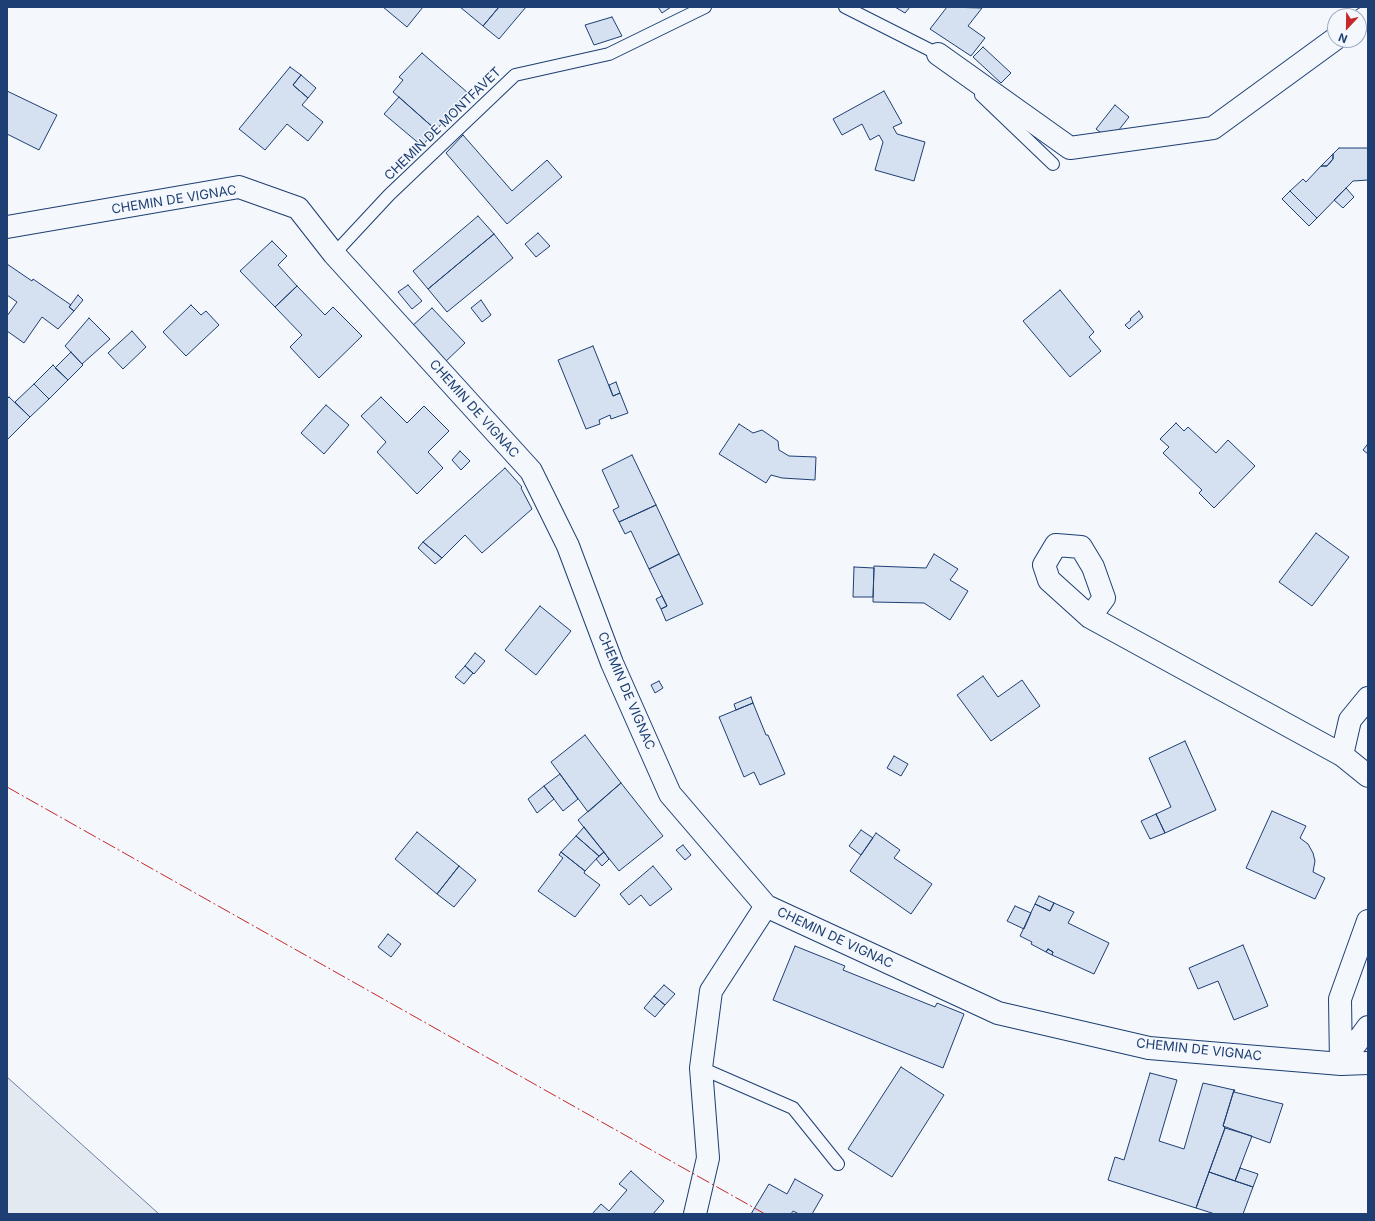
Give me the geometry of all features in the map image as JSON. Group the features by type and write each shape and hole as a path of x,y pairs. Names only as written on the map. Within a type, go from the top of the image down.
{"street":[{"path":"938,54 1070,148 1213,128 1327,46"},
{"name":"CHEMIN DE VIGNAC","path":"7,227 239,187 298,208 334,254 531,471 568,546 612,663 670,794 766,906 998,1013 1149,1048 1341,1064 1368,1063"},
{"path":"1090,617 1342,756 1368,776"},
{"path":"1342,756 1350,720 1368,698"},
{"path":"695,1214 708,1158 701,1068 711,991 766,906"},
{"path":"1341,1064 1340,999 1368,921"},
{"path":"1341,1064 1368,1027"}],"lane":[{"name":"CHEMIN DE MONTFAVET","path":"334,254 389,195 515,74 609,54 706,7"},
{"path":"845,7 938,54 1053,164"},
{"path":"701,1068 793,1108 838,1164"}],"shaded area":[{"path":"7,1077 159,1214 7,1214"}],"building":[{"path":"383,7 423,7 407,27"},
{"path":"460,7 499,7 483,26"},
{"path":"499,7 526,7 499,39 483,26"},
{"path":"658,7 671,7 662,13"},
{"path":"895,7 910,7 905,13"},
{"path":"947,7 982,8 968,26 985,38 971,56 930,29"},
{"path":"612,17 622,36 594,45 585,25"},
{"path":"983,47 1011,73 1001,83 973,57"},
{"path":"422,53 468,93 436,130 393,92 403,80 399,77"},
{"path":"290,67 301,75 293,85 308,98 302,105 323,122 308,141 287,124 265,150 239,129"},
{"path":"301,75 316,88 308,98 293,85"},
{"path":"7,91 57,115 39,150 7,134"},
{"path":"884,91 902,123 893,127 897,134 925,142 914,181 875,170 883,142 879,135 870,140 862,124 842,135 833,119"},
{"path":"399,97 436,130 422,146 384,114"},
{"path":"1115,105 1129,117 1111,140 1096,129"},
{"path":"463,135 512,191 547,160 562,177 507,224 446,153"},
{"path":"1339,148 1368,148 1368,180 1353,181 1317,218 1290,191 1303,179 1306,182 1321,166 1327,166 1333,159 1333,154"},
{"path":"1333,154 1333,159 1327,166 1321,166"},
{"path":"1346,188 1354,197 1343,208 1334,200"},
{"path":"1290,191 1317,218 1309,226 1282,199"},
{"path":"478,216 494,234 428,289 413,271"},
{"path":"538,233 550,246 536,257 525,244"},
{"path":"494,234 513,258 447,312 428,289"},
{"path":"272,241 287,256 278,265 297,286 275,307 240,271"},
{"path":"7,264 32,281 33,279 71,305 69,307 74,311 58,329 42,317 24,343 7,331 7,316 17,302 7,295"},
{"path":"408,285 422,301 412,309 398,292"},
{"path":"297,286 325,315 333,307 362,336 319,378 290,347 302,335 275,307"},
{"path":"1060,290 1094,332 1089,337 1101,351 1070,377 1023,321"},
{"path":"78,295 83,300 74,311 69,307"},
{"path":"481,300 491,315 482,322 471,308"},
{"path":"191,305 201,315 206,311 219,325 186,356 163,332"},
{"path":"432,308 465,343 444,363 411,327"},
{"path":"1139,311 1143,317 1129,329 1125,325"},
{"path":"89,318 110,339 82,364 65,346"},
{"path":"132,331 146,347 123,369 108,353"},
{"path":"593,346 613,396 620,393 628,413 611,419 610,415 599,420 600,424 586,429 558,360"},
{"path":"71,352 83,365 68,380 55,368"},
{"path":"53,365 68,380 49,399 34,384"},
{"path":"616,382 620,393 613,396 609,385"},
{"path":"34,384 49,399 30,417 15,402"},
{"path":"9,397 30,417 7,440 7,399"},
{"path":"381,397 407,423 424,406 449,431 428,452 443,468 417,494 377,452 386,442 361,416"},
{"path":"326,405 349,425 324,454 301,433"},
{"path":"1176,423 1184,431 1188,427 1216,453 1228,440 1255,466 1214,508 1199,493 1202,490 1163,453 1169,447 1160,439"},
{"path":"739,424 753,433 762,430 778,441 779,450 789,456 816,457 815,480 782,478 771,475 766,483 719,454"},
{"path":"1368,445 1368,454 1363,450"},
{"path":"460,451 470,461 461,470 452,460"},
{"path":"632,455 656,505 619,522 613,510 619,507 602,470"},
{"path":"505,468 522,487 521,488 532,509 482,553 465,535 442,558 423,542"},
{"path":"656,505 679,554 649,569 631,531 625,534 619,522"},
{"path":"1316,533 1349,557 1312,606 1279,582"},
{"path":"423,542 442,558 435,564 418,548"},
{"path":"679,554 703,604 666,621 661,609 667,606 649,569"},
{"path":"934,554 958,569 950,580 968,591 950,620 924,603 873,602 874,566 926,568"},
{"path":"854,567 874,568 873,597 853,597"},
{"path":"662,596 667,606 661,609 656,599"},
{"path":"540,606 571,631 536,675 505,650"},
{"path":"475,653 485,661 474,674 465,666"},
{"path":"465,666 473,673 464,684 455,677"},
{"path":"983,676 998,697 1022,680 1040,706 991,741 957,695"},
{"path":"659,681 663,688 655,693 651,685"},
{"path":"751,697 753,703 736,710 734,704"},
{"path":"753,703 766,735 768,735 785,774 760,785 754,772 744,777 719,717"},
{"path":"585,735 621,783 588,812 551,762"},
{"path":"1185,741 1216,810 1165,833 1156,814 1171,807 1149,758"},
{"path":"894,756 908,764 901,776 887,768"},
{"path":"560,774 578,799 563,811 544,786"},
{"path":"621,783 663,836 619,871 578,820"},
{"path":"544,786 554,799 537,813 528,799"},
{"path":"1272,811 1306,826 1300,838 1308,844 1313,853 1315,861 1313,872 1325,878 1315,899 1246,868"},
{"path":"1156,814 1165,833 1150,839 1141,821"},
{"path":"584,827 604,852 599,856 576,836"},
{"path":"861,830 873,838 861,855 849,846"},
{"path":"417,832 459,866 437,894 395,859"},
{"path":"876,833 900,850 894,858 932,884 911,914 850,871"},
{"path":"576,836 599,856 585,871 561,852"},
{"path":"683,845 691,855 685,860 676,850"},
{"path":"561,852 600,885 575,917 538,891 563,858 559,855"},
{"path":"604,852 609,859 602,866 596,859"},
{"path":"459,866 476,880 454,907 437,894"},
{"path":"653,866 672,889 650,906 641,895 629,905 620,894"},
{"path":"1039,896 1054,903 1050,911 1035,904"},
{"path":"1054,903 1074,912 1068,923 1109,943 1094,974 1052,955 1053,952 1048,949 1046,952 1020,936 1035,904 1050,911"},
{"path":"1015,906 1031,913 1024,929 1007,921"},
{"path":"388,934 401,944 391,957 378,947"},
{"path":"1243,945 1268,1006 1234,1020 1218,981 1198,989 1189,968"},
{"path":"795,946 845,966 843,970 935,1007 937,1003 964,1014 943,1068 773,1000"},
{"path":"1048,949 1053,952 1052,955 1046,952"},
{"path":"664,985 675,994 665,1005 654,996"},
{"path":"654,996 665,1005 655,1017 644,1008"},
{"path":"901,1067 944,1095 892,1177 848,1149"},
{"path":"1150,1073 1177,1080 1159,1141 1184,1149 1203,1083 1234,1090 1223,1126 1225,1128 1196,1208 1108,1180 1115,1157 1124,1160"},
{"path":"1234,1090 1234,1092 1283,1104 1270,1143 1223,1126"},
{"path":"1225,1128 1252,1136 1235,1181 1209,1172"},
{"path":"1240,1168 1258,1174 1253,1187 1235,1181"},
{"path":"631,1171 664,1201 653,1214 592,1214 601,1204 609,1211 627,1190 619,1184"},
{"path":"1209,1172 1253,1187 1243,1214 1215,1214 1196,1208"},
{"path":"795,1179 823,1195 812,1214 799,1214 793,1211 791,1214 751,1214 769,1184 787,1194"}],"power":[{"path":"7,787 765,1214"}]}
